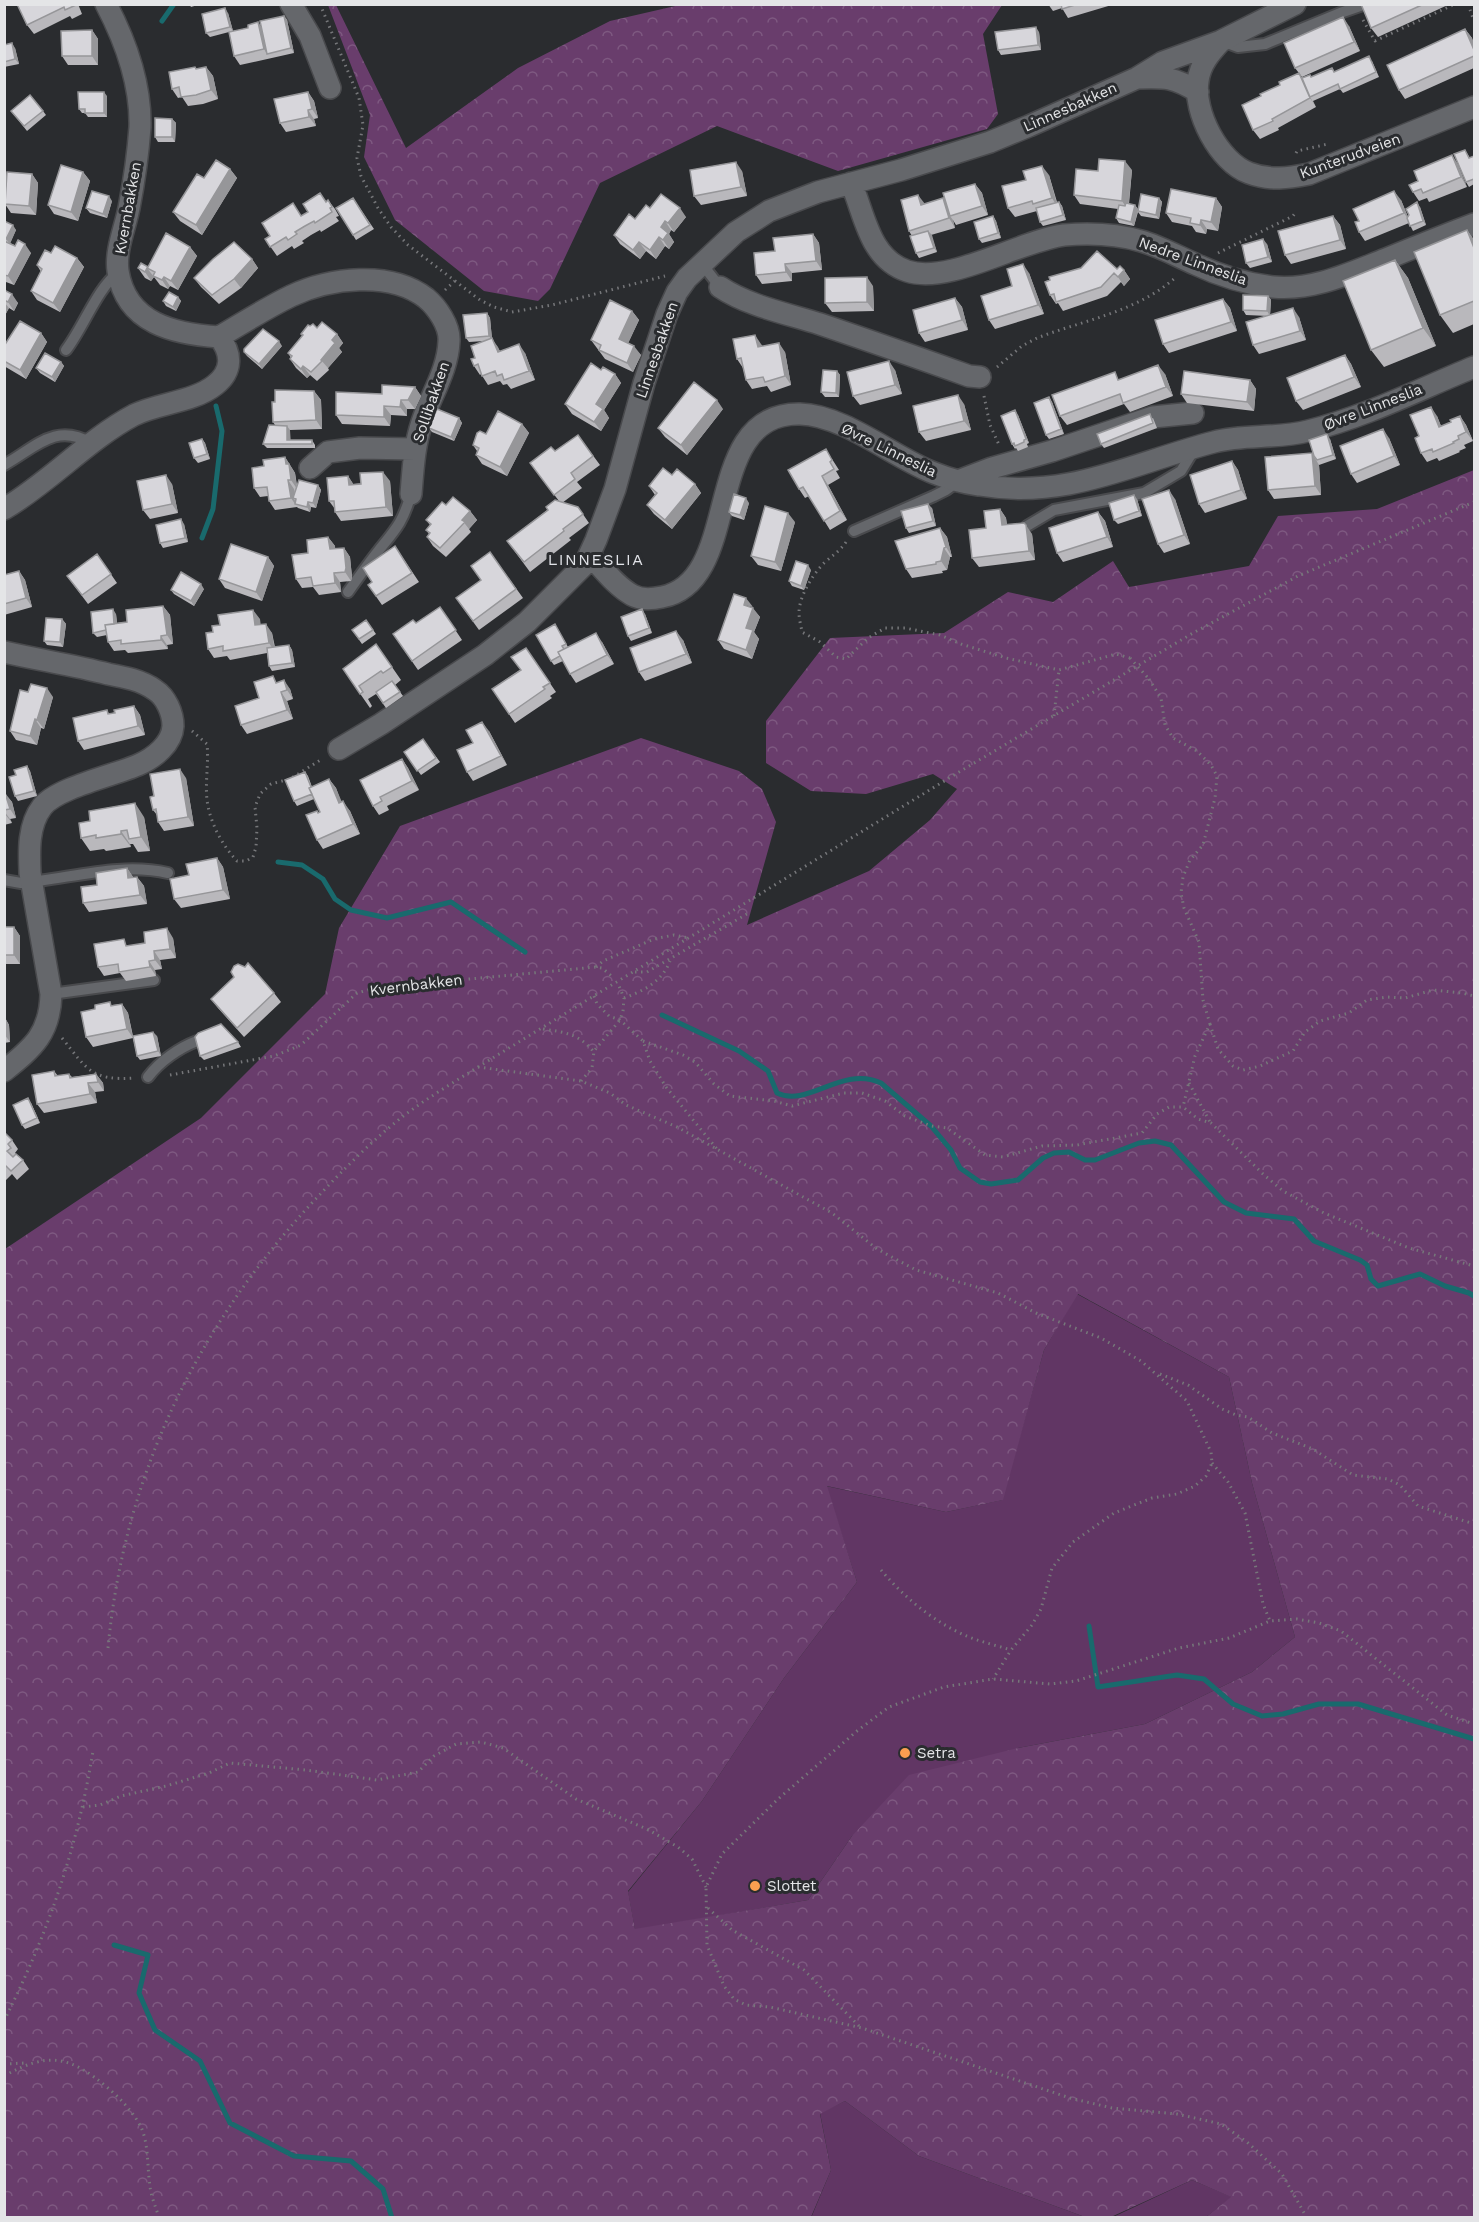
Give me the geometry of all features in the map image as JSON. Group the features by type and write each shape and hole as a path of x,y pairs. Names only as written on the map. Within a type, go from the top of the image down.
{"street":[{"name":"Kvernbakken","path":"106,4 125,43 132,65 140,124 136,163 120,246 118,273 127,297 148,321 163,328 195,336 219,337"},
{"path":"291,4 310,36 330,88"},
{"name":"Linnesbakken","path":"339,749 485,655 527,622 585,564 615,489 644,383 667,314 677,292 694,271 736,232 769,211 818,192 990,142 1137,78 1163,62 1221,41 1295,4"},
{"name":"Kunterudveien","path":"1221,41 1206,57 1198,79 1198,92 1207,126 1221,152 1233,164 1248,173 1277,179 1309,174 1474,107"},
{"path":"1137,78 1169,78 1180,81 1198,92"},
{"name":"Nedre Linneslia","path":"851,183 872,242 892,264 913,273 926,274 948,271 1040,241 1064,236 1087,235 1114,236 1142,241 1197,266 1258,285 1301,287 1332,280 1474,224"},
{"name":"Sollibakken","path":"219,337 291,296 327,284 358,280 381,281 401,285 421,294 433,304 446,325 450,338 447,360 421,424 415,449 411,494"},
{"path":"720,287 769,308 884,345 969,376 980,377"},
{"path":"4,509 29,495 92,443 134,415 216,385 225,374 230,358 227,348 219,337"},
{"name":"Øvre Linneslia","path":"590,555 633,596 644,599 665,596 684,587 706,558 736,461 744,444 757,429 783,417 800,414 827,419 932,472 957,482 1002,489 1029,489 1067,485 1111,475 1218,441 1291,434 1327,426 1474,367"},
{"path":"957,482 1153,417 1193,413"},
{"name":"Sollibakken","path":"310,468 328,452 360,448 415,449"},
{"path":"4,652 140,681 158,691 170,708 173,727 162,750 140,764 56,796 43,805 34,821 29,854 31,883 51,994 50,1014 43,1033 24,1055 4,1071"}],"lane":[{"path":"1221,41 1238,47 1265,44 1360,6"},
{"path":"694,271 720,287"},
{"path":"66,350 105,285 118,273"},
{"path":"4,465 53,436 78,435 92,443"},
{"path":"1027,526 1054,510 1144,493 1181,471 1195,447"},
{"path":"854,531 934,496 957,482"},
{"name":"Sollibakken","path":"348,592 396,531 406,514 411,494"},
{"path":"4,880 21,884 50,878 128,869 168,873"},
{"path":"51,994 154,980"},
{"path":"148,1077 166,1059 197,1041"}],"path":[{"path":"1360,6 1375,41 1455,4"},
{"path":"1468,4 1474,21"},
{"path":"359,167 368,192 378,208 391,227 408,245 473,295 494,307 512,312 530,310 657,277 694,271"},
{"path":"1005,465 990,425 980,377 993,370 1022,346 1037,338 1132,306 1224,250 1293,216 1296,212"},
{"path":"108,1648 117,1579 141,1485 185,1380 242,1286 291,1226 369,1146 407,1114 478,1067 954,775 1193,633 1298,576 1474,502"},
{"path":"854,531 839,552 831,556 817,571 800,605 802,632 820,642 836,657 846,659 868,638 885,628 905,628 940,635 1006,658 1059,670 1116,654 1130,658 1149,679 1161,698 1165,725 1173,738 1197,751 1211,765 1217,776 1215,798 1203,845 1190,860 1183,877 1181,893 1199,942 1203,1000 1210,1024 1218,1049 1233,1065 1243,1070 1260,1066 1293,1051 1305,1032 1320,1021 1349,1013 1367,1000 1405,998 1433,990 1474,996"},
{"path":"1054,716 1059,670"},
{"path":"173,727 195,731 207,744 209,762 207,800 215,827 226,849 237,861 246,861 253,857 257,828 255,807 260,794 271,784 290,779 339,749"},
{"path":"633,972 647,972 747,914"},
{"path":"596,967 603,961 654,939 674,935 689,938"},
{"path":"624,998 656,982 667,969 670,959"},
{"path":"596,967 602,968 614,978"},
{"name":"Kvernbakken","path":"48,1020 93,1073 112,1080 148,1077 194,1072 274,1056 302,1045 357,993 375,988 596,967"},
{"path":"581,1081 592,1068 594,1051 620,1020 624,998 619,986"},
{"path":"594,996 597,1004 609,1016 620,1020 644,1041 689,1058 714,1084 730,1096 774,1101 792,1106 844,1093 862,1093 885,1101 905,1116 931,1126 947,1128 985,1155 1003,1157 1042,1146 1077,1145 1142,1133 1157,1114 1169,1107 1183,1107 1198,1119 1211,1123"},
{"path":"1183,1107 1196,1056 1210,1024"},
{"path":"542,1029 569,1033 585,1042 594,1051"},
{"path":"644,1041 650,1061 666,1087 718,1150"},
{"path":"478,1067 581,1081 610,1093 626,1105 677,1127 832,1213 877,1249 916,1270 998,1293 1036,1313 1101,1338 1141,1361 1187,1401 1211,1452 1212,1463 1206,1476 1195,1486 1177,1494 1152,1498 1114,1513 1072,1542 1052,1568 1041,1610 993,1679"},
{"path":"1190,1083 1211,1123 1283,1191 1324,1213 1409,1248 1474,1266"},
{"path":"1158,1374 1188,1385 1222,1409 1248,1417 1272,1433 1313,1449 1353,1475 1388,1479 1400,1485 1418,1506 1474,1524"},
{"path":"1212,1463 1228,1482 1245,1513 1263,1604 1270,1621"},
{"path":"881,1570 899,1591 919,1608 962,1634 1011,1650"},
{"path":"706,1887 722,1854 778,1798 889,1707 944,1687 993,1679 1050,1684 1076,1682 1179,1648 1229,1638 1270,1621 1297,1619 1341,1631 1448,1715 1474,1724"},
{"path":"83,1807 100,1805 120,1796 166,1786 209,1773 230,1763 377,1780 418,1772 434,1755 456,1744 481,1742 503,1748 576,1799 647,1829 678,1847 692,1859 706,1887 707,1945 724,1986 734,1999 746,2005 770,2007 862,2028 1070,2098 1112,2108 1177,2114 1221,2124 1247,2142 1282,2174 1307,2217"},
{"path":"4,2020 44,1937 62,1887 83,1807 93,1751"},
{"path":"708,1908 732,1930 804,1970 862,2028"},
{"path":"4,2064 50,2059 68,2062 86,2070 118,2097 140,2125 146,2142 150,2189 159,2217"},
{"path":"4,2076 27,2063"}],"shaded area":[{"path":"1077,1294 1229,1377 1252,1483 1295,1637 1252,1672 1145,1724 1018,1748 852,1836 808,1900 635,1930 628,1892 702,1801 784,1678 857,1582 826,1486 946,1512 1002,1500 1044,1350"},
{"path":"845,2101 919,2156 1085,2217 811,2218 831,2170 820,2113"},
{"path":"1192,2180 1232,2197 1206,2217 1111,2218"}],"green space":[{"path":"684,4 1002,5 983,34 998,114 987,129 838,171 717,126 600,183 550,289 538,301 484,291 395,220 364,157 370,115 328,5 336,5 406,148 518,68 610,21"},
{"path":"1474,470 1474,2217 1206,2217 1231,2197 1192,2180 1111,2217 1085,2217 919,2156 845,2101 820,2114 831,2170 811,2217 5,2217 5,1249 201,1118 325,994 339,928 400,826 641,738 739,771 762,789 776,822 747,925 869,871 930,820 957,789 933,774 866,794 811,791 766,763 766,721 830,638 944,633 1008,592 1053,602 1113,561 1129,587 1249,566 1278,516 1377,509","holes":["1078,1294 1229,1377 1252,1483 1295,1637 1252,1672 1145,1724 1018,1748 909,1775 852,1836 808,1900 635,1929 628,1891 702,1801 784,1678 857,1582 827,1486 946,1512 1003,1500 1044,1350"]}],"building":[{"path":"17,4 76,5 65,10 64,7 27,25"},
{"path":"1061,4 1078,4 1062,9"},
{"path":"1361,4 1424,4 1371,28"},
{"path":"225,8 230,27 206,33 202,14"},
{"path":"284,16 291,48 267,54 260,21"},
{"path":"1343,17 1354,42 1295,68 1284,43"},
{"path":"258,22 264,49 234,56 229,32 248,28 248,25"},
{"path":"1036,27 1038,45 998,50 995,32"},
{"path":"1465,29 1474,50 1474,56 1399,90 1387,65"},
{"path":"92,30 92,56 62,56 61,31"},
{"path":"12,43 15,59 4,62 4,45"},
{"path":"1369,56 1376,72 1340,89 1338,84 1310,97 1302,78 1310,75 1311,77 1332,68 1334,72"},
{"path":"195,67 196,69 206,67 211,90 181,97 179,87 172,89 169,72"},
{"path":"1299,73 1310,98 1272,119 1273,121 1253,130 1242,105 1280,85 1279,82"},
{"path":"78,92 104,92 104,113 85,113 85,109 79,109"},
{"path":"308,92 312,109 308,110 309,117 280,123 274,99"},
{"path":"30,95 43,111 24,126 11,111"},
{"path":"155,118 172,119 172,137 155,137"},
{"path":"1465,150 1469,158 1474,156 1474,179 1466,182 1454,154"},
{"path":"1452,155 1461,177 1423,193 1421,189 1413,192 1409,185 1418,181 1414,171"},
{"path":"1099,159 1125,161 1122,201 1074,195 1076,169 1098,171"},
{"path":"216,160 230,169 196,225 173,212 197,174 204,178"},
{"path":"736,162 741,187 694,196 690,170"},
{"path":"61,165 83,172 71,212 48,205"},
{"path":"1042,166 1052,198 1008,208 1002,186 1026,180 1023,171"},
{"path":"7,172 32,174 29,206 5,204"},
{"path":"975,184 982,206 950,216 943,193"},
{"path":"1171,189 1216,198 1211,222 1201,220 1200,225 1190,223 1191,218 1166,213"},
{"path":"92,191 109,196 103,214 86,208"},
{"path":"1394,191 1404,213 1359,232 1355,222 1359,221 1353,209"},
{"path":"320,193 326,202 328,200 332,212 295,232 297,234 288,240 286,237 270,247 265,239 270,236 262,223 293,203 301,216 308,212 303,204"},
{"path":"661,194 680,208 668,223 665,221 661,227 668,233 663,240 659,237 650,250 639,242 633,250 614,235 629,214 635,219 646,205 650,208"},
{"path":"1141,194 1159,198 1156,215 1138,211"},
{"path":"918,195 921,205 943,198 949,218 909,231 901,200"},
{"path":"353,198 370,225 353,235 336,208"},
{"path":"1059,202 1063,215 1040,222 1036,208"},
{"path":"1417,202 1423,221 1410,226 1406,209"},
{"path":"1126,203 1135,205 1131,222 1116,218 1119,205 1125,206"},
{"path":"993,216 998,233 979,239 974,222"},
{"path":"1333,216 1340,240 1285,255 1278,231"},
{"path":"4,221 13,225 6,239 4,238"},
{"path":"1467,230 1474,248 1474,301 1440,315 1414,252"},
{"path":"928,231 934,248 916,253 910,236"},
{"path":"166,233 190,247 171,281 164,277 162,280 153,276 155,272 147,268 145,272 138,268 141,263 148,267"},
{"path":"813,234 816,261 785,264 786,272 756,275 754,253 775,251 773,238"},
{"path":"1263,239 1268,257 1246,263 1242,245"},
{"path":"18,240 25,244 8,276 4,275 4,241 15,246"},
{"path":"234,242 252,259 234,279 212,295 194,278"},
{"path":"55,246 77,258 53,303 31,291 42,269 37,265 45,250 51,253"},
{"path":"1097,251 1117,269 1120,266 1124,270 1118,277 1114,273 1101,287 1056,302 1054,294 1050,295 1045,282 1050,280 1049,277 1081,268"},
{"path":"1395,260 1423,328 1371,350 1343,281"},
{"path":"1023,264 1038,305 989,320 981,296 1012,286 1007,269"},
{"path":"867,277 867,302 825,303 825,278"},
{"path":"4,290 12,294 8,302 4,300"},
{"path":"169,292 178,297 173,307 163,301"},
{"path":"1243,295 1268,296 1267,311 1243,310"},
{"path":"955,298 962,320 919,333 913,310"},
{"path":"1223,299 1231,322 1163,344 1155,320"},
{"path":"610,300 632,311 619,339 634,346 627,363 599,350 601,345 591,340"},
{"path":"1293,308 1300,331 1253,345 1246,322"},
{"path":"487,313 489,336 466,338 463,315"},
{"path":"20,321 41,333 20,370 4,361 4,346"},
{"path":"322,322 337,334 332,340 335,343 311,372 303,366 301,369 290,359 292,356 288,353 308,325 313,324 317,328"},
{"path":"263,329 279,341 259,364 244,352 244,349"},
{"path":"755,335 758,347 779,343 785,376 765,382 763,377 746,380 741,358 737,359 733,339"},
{"path":"492,338 498,352 519,344 529,371 504,380 502,374 497,376 495,371 482,376 478,364 474,366 471,359 475,358 471,346"},
{"path":"45,353 61,362 52,377 36,368"},
{"path":"1345,355 1354,377 1296,401 1287,378"},
{"path":"889,361 895,385 853,396 847,372"},
{"path":"591,363 601,370 603,367 615,374 596,404 603,409 594,422 565,404"},
{"path":"1158,365 1166,387 1123,403 1120,394 1060,416 1052,395 1115,372 1118,380"},
{"path":"823,370 837,371 836,393 821,392"},
{"path":"1184,371 1250,380 1247,402 1181,394"},
{"path":"694,382 717,400 681,445 658,428"},
{"path":"382,385 415,387 408,400 401,400 400,407 384,406 384,417 336,415 336,392 382,394"},
{"path":"275,390 314,391 316,420 273,422 272,402 275,402"},
{"path":"958,395 964,421 919,432 913,406"},
{"path":"1049,397 1061,429 1046,435 1034,403"},
{"path":"1431,407 1439,427 1460,416 1466,432 1458,436 1459,439 1454,443 1433,452 1432,449 1421,453 1415,438 1419,436 1410,415"},
{"path":"437,409 459,418 451,437 429,428"},
{"path":"1015,410 1026,439 1015,446 1014,443 1012,444 1001,416"},
{"path":"498,411 522,424 500,467 476,455 479,448 473,445 477,433 480,431 486,434"},
{"path":"1150,414 1153,423 1101,444 1097,434"},
{"path":"269,425 287,426 287,440 312,440 312,444 263,444"},
{"path":"1383,429 1394,456 1351,474 1340,446"},
{"path":"1327,434 1333,455 1317,460 1309,440"},
{"path":"578,435 593,456 571,473 575,479 554,495 530,463 551,447 555,451"},
{"path":"202,439 207,454 194,458 189,443"},
{"path":"826,449 834,469 822,476 840,511 824,521 803,487 799,489 788,470"},
{"path":"1312,453 1315,486 1268,490 1265,457"},
{"path":"285,457 286,464 289,464 291,480 288,480 291,498 269,501 267,487 254,488 252,468 264,466 263,460"},
{"path":"1232,461 1241,490 1199,504 1190,475"},
{"path":"663,468 672,475 677,469 695,484 665,520 647,505 657,493 649,486"},
{"path":"383,472 386,507 335,512 334,501 329,501 327,478 348,476 349,485 361,484 360,473"},
{"path":"166,475 172,504 143,510 137,481"},
{"path":"299,480 318,485 313,503 308,502 307,507 295,504 296,499 293,498"},
{"path":"1169,490 1184,535 1158,544 1142,499"},
{"path":"734,494 746,498 740,515 729,512"},
{"path":"1134,495 1139,511 1114,520 1109,503"},
{"path":"453,497 470,511 462,520 465,522 440,548 427,537 430,533 426,530 431,524 426,520 442,502 446,505"},
{"path":"555,500 578,507 583,514 524,562 507,541 548,510 546,507"},
{"path":"928,504 933,521 906,528 901,511"},
{"path":"765,506 788,513 775,562 751,556"},
{"path":"1000,509 1002,525 1024,523 1026,525 1029,551 972,558 969,530 986,528 984,511"},
{"path":"1098,512 1107,537 1057,553 1049,528"},
{"path":"181,519 185,538 160,543 156,525"},
{"path":"940,528 946,547 941,561 936,564 906,569 895,541"},
{"path":"328,537 330,549 344,548 345,572 334,573 335,583 313,586 311,577 296,579 292,555 308,553 307,540"},
{"path":"231,544 268,557 256,592 219,579"},
{"path":"395,546 412,573 376,596 368,585 372,582 363,568"},
{"path":"490,552 516,589 473,621 456,598 481,580 471,566"},
{"path":"97,554 111,574 82,595 67,576"},
{"path":"796,561 808,565 801,586 789,581"},
{"path":"19,571 26,598 4,604 4,575"},
{"path":"181,572 201,584 191,601 171,590"},
{"path":"734,594 746,598 744,605 753,608 746,628 753,630 746,650 718,640"},
{"path":"163,606 167,635 161,636 161,640 121,644 121,640 108,642 105,625 127,622 126,610"},
{"path":"440,607 456,630 412,661 393,634 413,620 416,623"},
{"path":"113,609 114,624 105,625 106,630 93,633 91,612"},
{"path":"642,609 649,628 628,636 621,617"},
{"path":"253,610 255,625 266,624 269,643 223,651 223,646 208,649 206,633 213,632 212,626 220,625 218,615"},
{"path":"46,618 62,619 60,642 44,641"},
{"path":"366,620 373,630 359,639 352,630"},
{"path":"555,624 566,644 562,646 564,649 558,652 560,656 551,661 536,635"},
{"path":"676,631 686,654 639,672 630,648"},
{"path":"596,633 607,655 570,674 558,652"},
{"path":"376,644 392,667 383,673 381,671 359,686 363,692 360,694 343,669"},
{"path":"289,645 292,663 269,666 267,648"},
{"path":"526,648 550,683 509,714 492,689 521,670 511,657"},
{"path":"273,676 276,683 284,680 287,690 281,692 287,710 241,725 235,706 259,698 254,682"},
{"path":"392,681 400,692 383,703 376,692"},
{"path":"31,684 47,688 30,736 10,731 20,690 28,692"},
{"path":"134,706 138,726 78,741 73,718 107,710 108,714 115,713 114,710"},
{"path":"482,722 501,756 467,772 457,750 473,743 466,730"},
{"path":"423,739 436,758 417,771 404,752"},
{"path":"402,759 412,781 380,797 382,801 373,806 360,780"},
{"path":"27,766 34,791 15,796 9,777 16,775 14,770"},
{"path":"180,769 188,817 158,822 156,809 153,810 150,797 154,796 150,774"},
{"path":"305,772 312,794 294,801 285,780"},
{"path":"329,779 339,803 343,801 353,824 317,840 306,815 320,812 309,788"},
{"path":"5,793 10,809 4,810"},
{"path":"135,803 141,837 129,839 127,830 121,831 121,834 81,838 79,823 90,821 89,811"},
{"path":"217,858 223,890 174,899 170,879 189,875 186,864"},
{"path":"127,868 128,878 137,877 140,895 83,903 81,887 97,885 96,873"},
{"path":"4,927 14,927 14,955 4,955"},
{"path":"167,928 170,949 154,951 155,960 149,961 150,967 119,972 118,964 98,967 94,944 124,939 126,946 145,943 144,932"},
{"path":"248,963 274,993 237,1028 211,999 234,977 231,972 234,966 238,964 245,967"},
{"path":"110,1002 111,1006 122,1004 127,1029 86,1037 81,1012 95,1009 95,1005"},
{"path":"221,1024 238,1042 200,1056 195,1037 198,1033"},
{"path":"153,1032 158,1051 137,1056 133,1036"},
{"path":"54,1071 55,1076 69,1074 70,1078 96,1074 98,1082 88,1083 90,1094 37,1104 32,1075"},
{"path":"28,1098 37,1118 22,1125 13,1105"},
{"path":"4,1132 12,1140 8,1144 11,1148 7,1151 13,1157 16,1154 23,1160 11,1171 4,1166"}],"waterway":[{"path":"162,21 174,4"},
{"path":"202,538 213,509 222,431 216,406"},
{"path":"278,862 302,865 323,879 335,899 351,910 387,918 451,902 525,952"},
{"path":"662,1015 739,1051 768,1071 777,1093 789,1096 801,1095 853,1079 867,1079 881,1083 931,1126 951,1150 960,1168 980,1182 991,1184 1018,1180 1043,1158 1054,1153 1069,1152 1085,1160 1095,1160 1139,1143 1155,1141 1171,1145 1224,1202 1246,1213 1294,1219 1314,1241 1367,1265 1371,1279 1378,1286 1420,1274 1474,1296"},
{"path":"1089,1626 1098,1687 1177,1675 1204,1679 1233,1704 1262,1716 1283,1714 1319,1704 1358,1704 1474,1739"},
{"path":"114,1945 148,1955 139,1993 155,2030 200,2061 230,2123 294,2156 351,2161 383,2189 392,2218"}],"place":[{"name":"Setra","path":"905,1753"},
{"name":"Slottet","path":"755,1886"}],"district":[{"name":"LINNESLIA","path":"596,559"}]}
